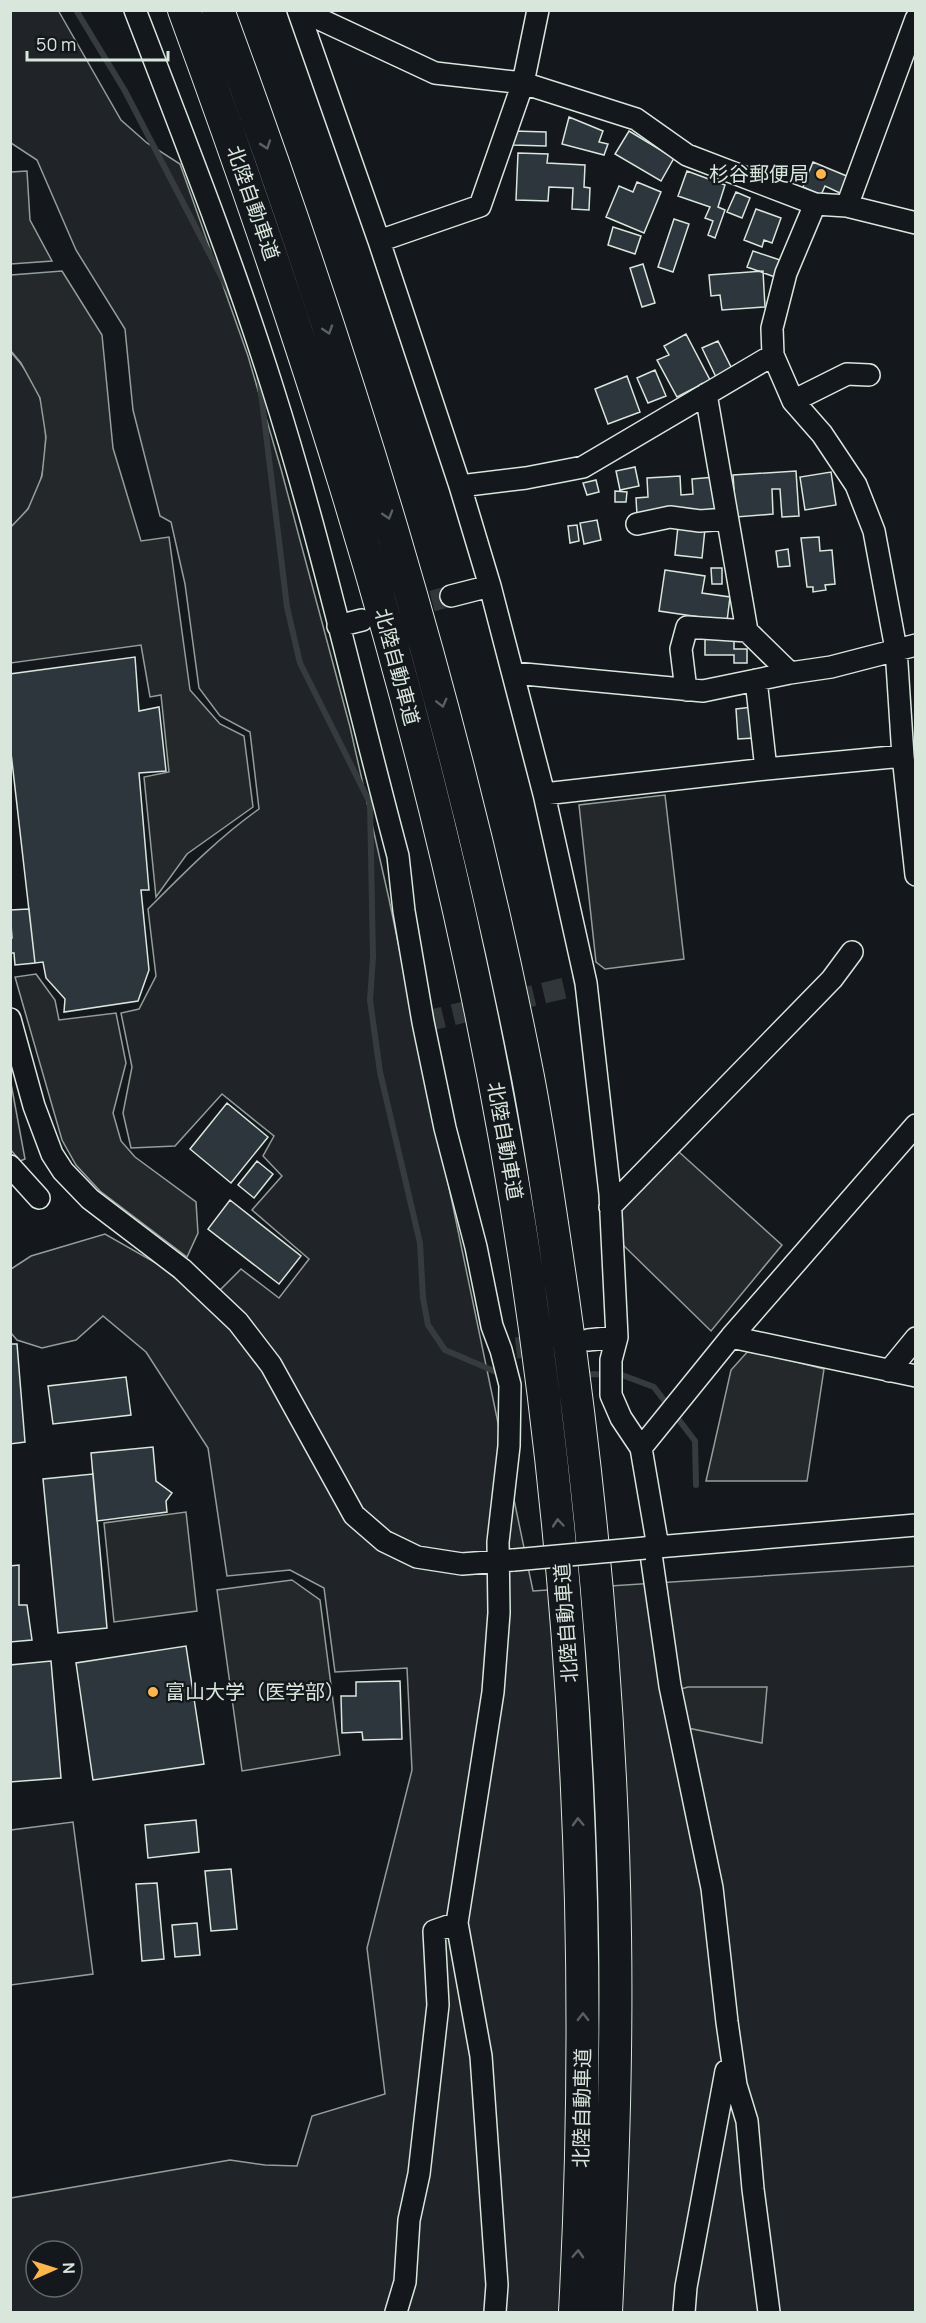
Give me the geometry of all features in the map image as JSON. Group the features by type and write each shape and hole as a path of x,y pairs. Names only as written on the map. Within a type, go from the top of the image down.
{"highway":[{"name":"北陸自動車道","path":"184,10 267,241 316,389 403,684 470,960 496,1086 521,1232 541,1366 557,1508 569,1649 577,1793 582,1939 583,2080 580,2215 574,2313"},
{"name":"北陸自動車道","path":"218,10 251,99 380,488 433,669 502,951 529,1082 573,1364 589,1502 602,1648 615,1932 615,2077 606,2313"},
{"path":"226,10 251,99"}],"street":[{"path":"135,10 216,221 272,386 302,487 398,856 404,911 428,1043 445,1128 476,1247 492,1326 508,1349 509,1446 498,1542 506,1560 493,1692 457,1923 481,2056 497,2285 495,2313"},
{"path":"299,10 435,73 523,83 636,118 687,155 815,204 847,206 915,223"},
{"path":"299,10 380,241 490,586 544,794 586,983 610,1207 617,1337 611,1360 611,1395 621,1418 641,1448 651,1547 670,1686 712,1888 728,2032 736,2085 747,2121 769,2313"},
{"path":"380,241 480,206 523,83 538,10"},
{"path":"847,206 915,19"},
{"path":"815,204 786,273 772,328 774,356 793,401 822,434 856,485 874,531 906,647 903,756 915,875"},
{"path":"460,486 526,478 583,467 774,356"},
{"path":"793,401 848,374 868,375"},
{"path":"706,394 747,631 790,673"},
{"path":"637,524 670,517 700,521 727,519"},
{"path":"451,597 490,586"},
{"path":"338,626 362,620"},
{"path":"686,690 681,649 687,627 747,631"},
{"path":"514,673 703,691 868,659 906,647"},
{"path":"756,680 766,769"},
{"path":"544,794 903,756"},
{"path":"610,1207 832,979 852,952"},
{"path":"10,1019 34,1106 52,1154 63,1171 90,1199 182,1269 238,1322 271,1365 354,1515 384,1541 417,1557 462,1564 915,1525"},
{"path":"641,1448 731,1336 915,1125"},
{"path":"10,1166 39,1198"},
{"path":"731,1336 915,1376"},
{"path":"588,1340 617,1337"},
{"path":"889,1371 915,1338"},
{"path":"396,2313 405,2282 409,2220 419,2174 438,2005 434,1931 457,1923"},
{"path":"684,2313 686,2287 726,2071"}],"shaded area":[{"path":"58,10 121,120 147,143 180,164 248,356 281,469 350,727 389,899 533,1591 915,1566 916,2312 11,2312 11,2198 230,2160 265,2165 297,2166 312,2116 385,2094 367,1948 412,1770 407,1668 335,1672 324,1588 290,1570 227,1576 208,1448 146,1352 103,1316 76,1340 42,1348 17,1340 11,1333 11,1269 31,1256 105,1234 156,1263 207,1303 241,1269 279,1298 309,1259 252,1210 282,1176 263,1156 274,1136 222,1094 175,1146 131,1148 123,1113 132,1067 121,1013 139,1009 156,976 148,909 215,844 259,809 250,732 220,716 199,688 185,584 171,522 160,516 133,410 125,329 76,250 37,160 11,143 11,11"},
{"path":"27,171 30,220 52,261 11,264 11,172"},
{"path":"62,271 102,335 113,448 141,541 169,537 190,690 220,724 244,736 253,807 187,854 156,897 144,777 169,772 161,695 150,697 141,645 11,663 11,527 28,509 42,476 46,437 40,398 21,363 11,351 11,275"},
{"path":"10,351 27,373 40,398 46,440 43,471 34,499 11,527"},
{"path":"665,795 684,959 605,969 596,962 579,805"},
{"path":"36,974 55,1000 59,1020 116,1013 126,1063 113,1113 121,1141 135,1157 196,1202 198,1233 187,1257 100,1191 76,1165 62,1140 15,977"},
{"path":"10,1078 25,1159 20,1161 11,1150"},
{"path":"679,1152 782,1245 711,1331 623,1245 622,1207"},
{"path":"749,1350 824,1369 807,1481 706,1481 731,1370"},
{"path":"186,1512 197,1611 114,1622 104,1523"},
{"path":"292,1580 320,1600 340,1755 242,1771 217,1590"},
{"path":"688,1687 767,1687 762,1743 683,1727 677,1690"},
{"path":"73,1822 93,1974 11,1985 11,1830"}],"building":[{"path":"569,117 603,131 599,142 608,144 604,155 562,144"},
{"path":"514,131 546,132 546,146 513,145"},
{"path":"629,131 674,158 661,181 615,154"},
{"path":"518,153 548,154 547,163 585,165 584,187 590,188 589,210 572,209 573,188 549,187 548,201 516,200"},
{"path":"813,162 849,177 842,194 825,186 821,195 803,187"},
{"path":"687,171 725,185 718,207 725,210 715,238 708,235 713,221 705,218 710,207 678,196"},
{"path":"637,182 661,192 644,233 606,217 619,186 633,192"},
{"path":"736,192 750,198 742,218 727,212"},
{"path":"756,209 781,218 772,243 764,240 762,247 744,240"},
{"path":"674,219 689,224 673,272 658,267"},
{"path":"613,227 641,236 635,254 608,245"},
{"path":"753,251 780,260 775,277 747,267"},
{"path":"643,264 655,303 642,307 630,268"},
{"path":"763,271 765,307 722,310 720,295 711,296 709,275"},
{"path":"686,334 710,380 677,397 657,360 669,355 664,346"},
{"path":"718,341 732,369 716,377 702,348"},
{"path":"655,370 666,396 648,403 637,378"},
{"path":"627,376 640,412 608,424 595,389"},
{"path":"635,467 639,486 620,490 616,471"},
{"path":"796,471 799,516 782,517 780,489 772,489 773,514 736,517 733,475"},
{"path":"831,472 836,505 805,510 800,477"},
{"path":"680,476 681,495 693,494 692,479 715,477 717,509 637,515 636,498 648,497 647,478"},
{"path":"596,480 599,492 587,495 583,483"},
{"path":"615,491 627,492 626,502 615,502"},
{"path":"597,520 601,540 584,544 580,523"},
{"path":"577,525 579,541 570,543 568,526"},
{"path":"678,526 705,529 702,558 675,555"},
{"path":"819,537 820,551 832,550 835,584 825,585 826,590 813,592 813,587 807,587 801,538"},
{"path":"788,549 790,566 778,567 776,551"},
{"path":"711,568 722,568 722,584 712,584"},
{"path":"665,570 705,576 702,593 730,597 727,621 659,611"},
{"path":"705,639 734,639 734,649 747,649 747,663 734,663 734,655 705,655"},
{"path":"135,657 139,711 159,707 166,771 139,773 149,890 141,890 149,970 138,1001 64,1012 65,999 46,978 43,962 35,963 10,744 10,674"},
{"path":"752,707 754,738 738,739 736,709"},
{"path":"29,909 35,963 15,965 14,953 10,953 10,938 12,938 10,910"},
{"path":"227,1103 268,1137 231,1183 190,1149"},
{"path":"257,1161 273,1174 254,1198 238,1185"},
{"path":"230,1200 301,1256 279,1284 208,1229"},
{"path":"10,1344 17,1344 25,1442 10,1444"},
{"path":"126,1377 131,1415 53,1424 48,1386"},
{"path":"153,1447 156,1481 172,1493 166,1501 167,1512 97,1521 91,1453"},
{"path":"93,1474 107,1628 58,1633 43,1479"},
{"path":"19,1565 19,1605 27,1605 32,1640 10,1642 10,1566"},
{"path":"186,1646 204,1764 93,1780 76,1663"},
{"path":"51,1661 61,1778 10,1782 10,1665"},
{"path":"400,1681 402,1739 363,1740 362,1732 342,1733 341,1696 356,1696 356,1682"},
{"path":"196,1820 199,1852 148,1858 145,1825"},
{"path":"231,1869 237,1929 211,1931 205,1871"},
{"path":"157,1883 164,1959 142,1961 136,1884"},
{"path":"197,1923 200,1955 175,1957 172,1925"}],"waterway":[{"path":"76,10 125,91 232,297"},
{"path":"259,376 287,607 300,663 370,803 373,957 370,1000 380,1072 420,1243 423,1298 428,1325 445,1350 501,1374"},
{"path":"584,1374 622,1375 654,1387 695,1441 696,1485"}],"tunnel":[{"path":"402,609 451,596"},
{"path":"423,1022 586,983"},
{"path":"516,1348 582,1341"}],"place":[{"name":"杉谷郵便局","path":"821,174"},
{"name":"富山大学（医学部）","path":"153,1692"}]}
